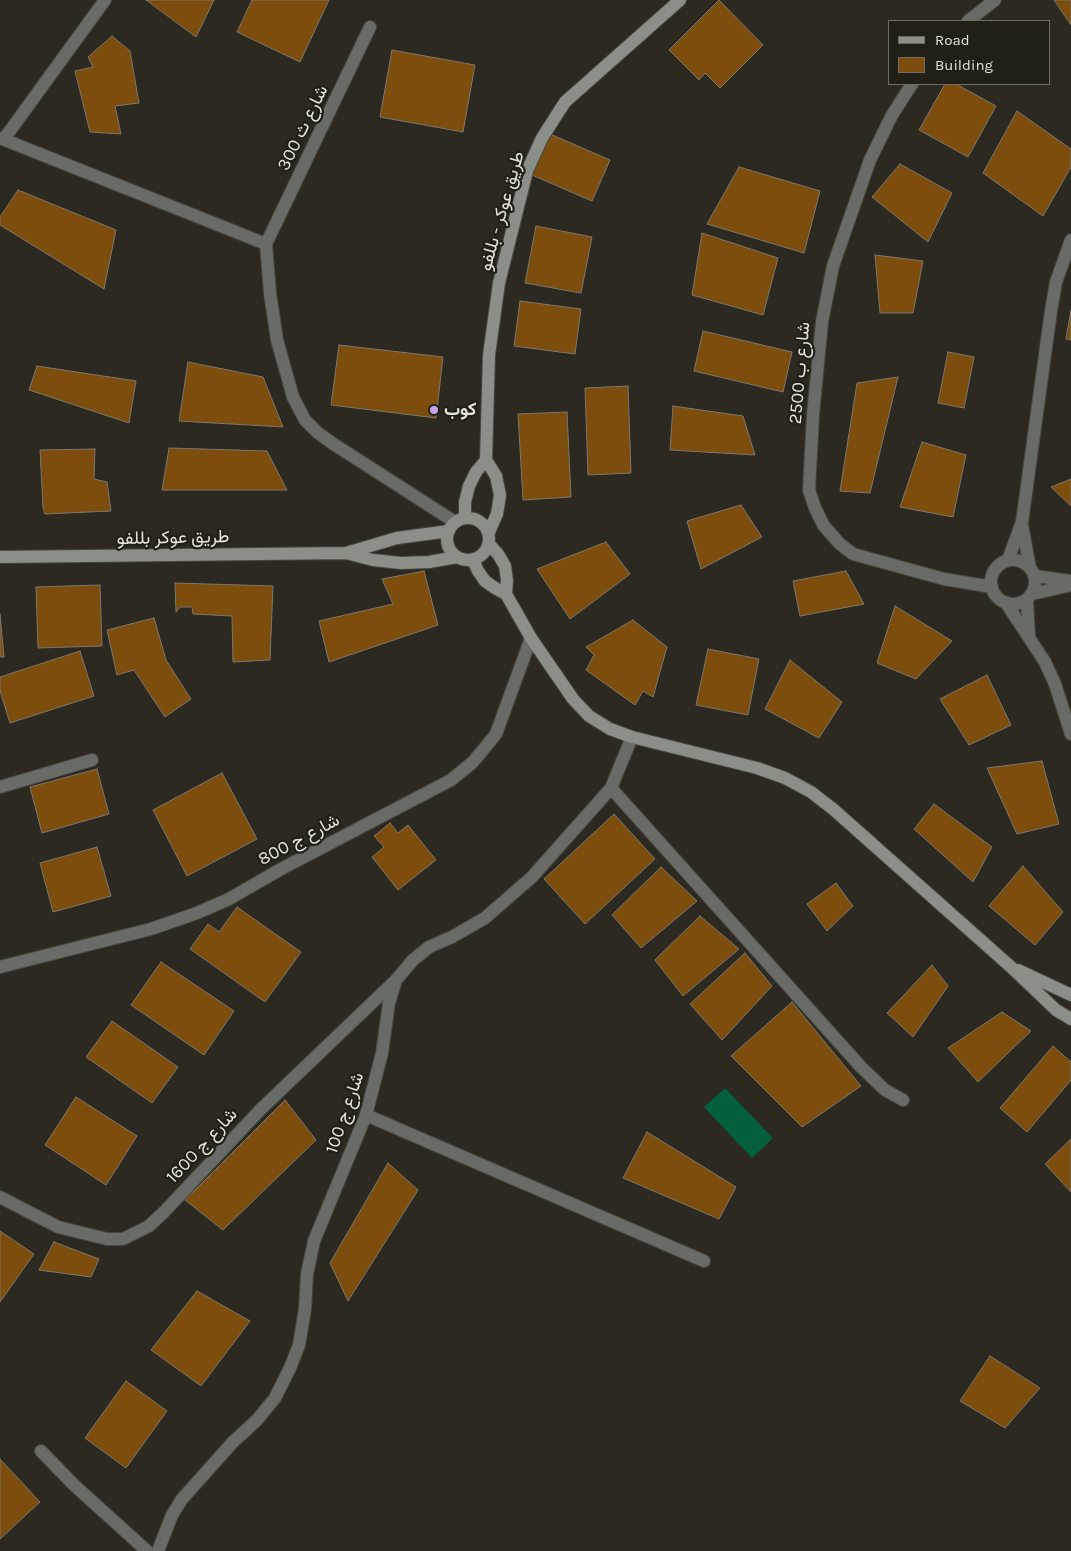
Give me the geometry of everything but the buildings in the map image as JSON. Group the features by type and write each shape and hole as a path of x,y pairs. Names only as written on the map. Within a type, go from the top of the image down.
{"street":[{"path":"105,0 2,139 266,244 270,293 277,340 293,397 305,420 318,433 335,445 456,523 475,518 484,524 489,538 505,566 506,594"},
{"name":"طريق عوكر - بللفو","path":"489,538 497,514 500,495 496,476 486,460 489,355 499,283 527,171 542,138 565,102 680,0"},
{"path":"969,20 995,0"},
{"name":"شارع ث 300","path":"266,244 370,27"},
{"name":"شارع ب 2500","path":"911,85 892,115 870,160 833,266 822,322 813,415 809,490 824,526 840,544 853,554 944,579 992,587"},
{"path":"1008,560 1022,522 1056,282 1071,240"},
{"path":"486,460 476,472 469,486 465,502 447,540 450,550 457,557 473,560 480,557 486,551 489,538"},
{"path":"1022,522 1036,584 1029,597 1029,635"},
{"name":"طريق عوكر بللفو","path":"346,553 456,523"},
{"name":"طريق عوكر بللفو","path":"0,557 346,553 373,560 401,563 429,562 457,557"},
{"path":"473,560 485,581 506,594 531,638 573,699 589,716 610,729 632,737 757,768 785,778 811,792 1011,967 1056,1010 1071,1019"},
{"path":"963,582 996,568 1008,560 1023,562 1032,572 1071,581"},
{"path":"996,568 992,575 992,587 994,594 1006,603 1014,604 1029,597 1071,585"},
{"path":"1006,603 1029,635 1045,662 1055,684 1071,734"},
{"name":"شارع ج 800","path":"0,967 151,929 197,913 230,899 281,869 451,780 473,762 496,734 531,638"},
{"name":"شارع ج 100","path":"158,1551 172,1515 182,1499 233,1442 257,1420 275,1398 290,1368 299,1344 305,1309 307,1274 314,1241 366,1115 382,1053 389,1003 396,980 413,960 429,947 485,918 532,877 612,788 632,737"},
{"path":"0,787 92,760"},
{"path":"612,788 860,1067 885,1090 903,1100"},
{"path":"1011,967 1071,995"},
{"name":"شارع ج 1600","path":"0,1197 58,1227 107,1240 122,1239 149,1226 261,1109 396,980"},
{"path":"366,1115 704,1261"},
{"path":"41,1451 147,1551"}],"shaded area":[{"path":"725,1088 773,1138 752,1158 704,1107"}],"place":[{"name":"كوب","path":"434,410"}]}
